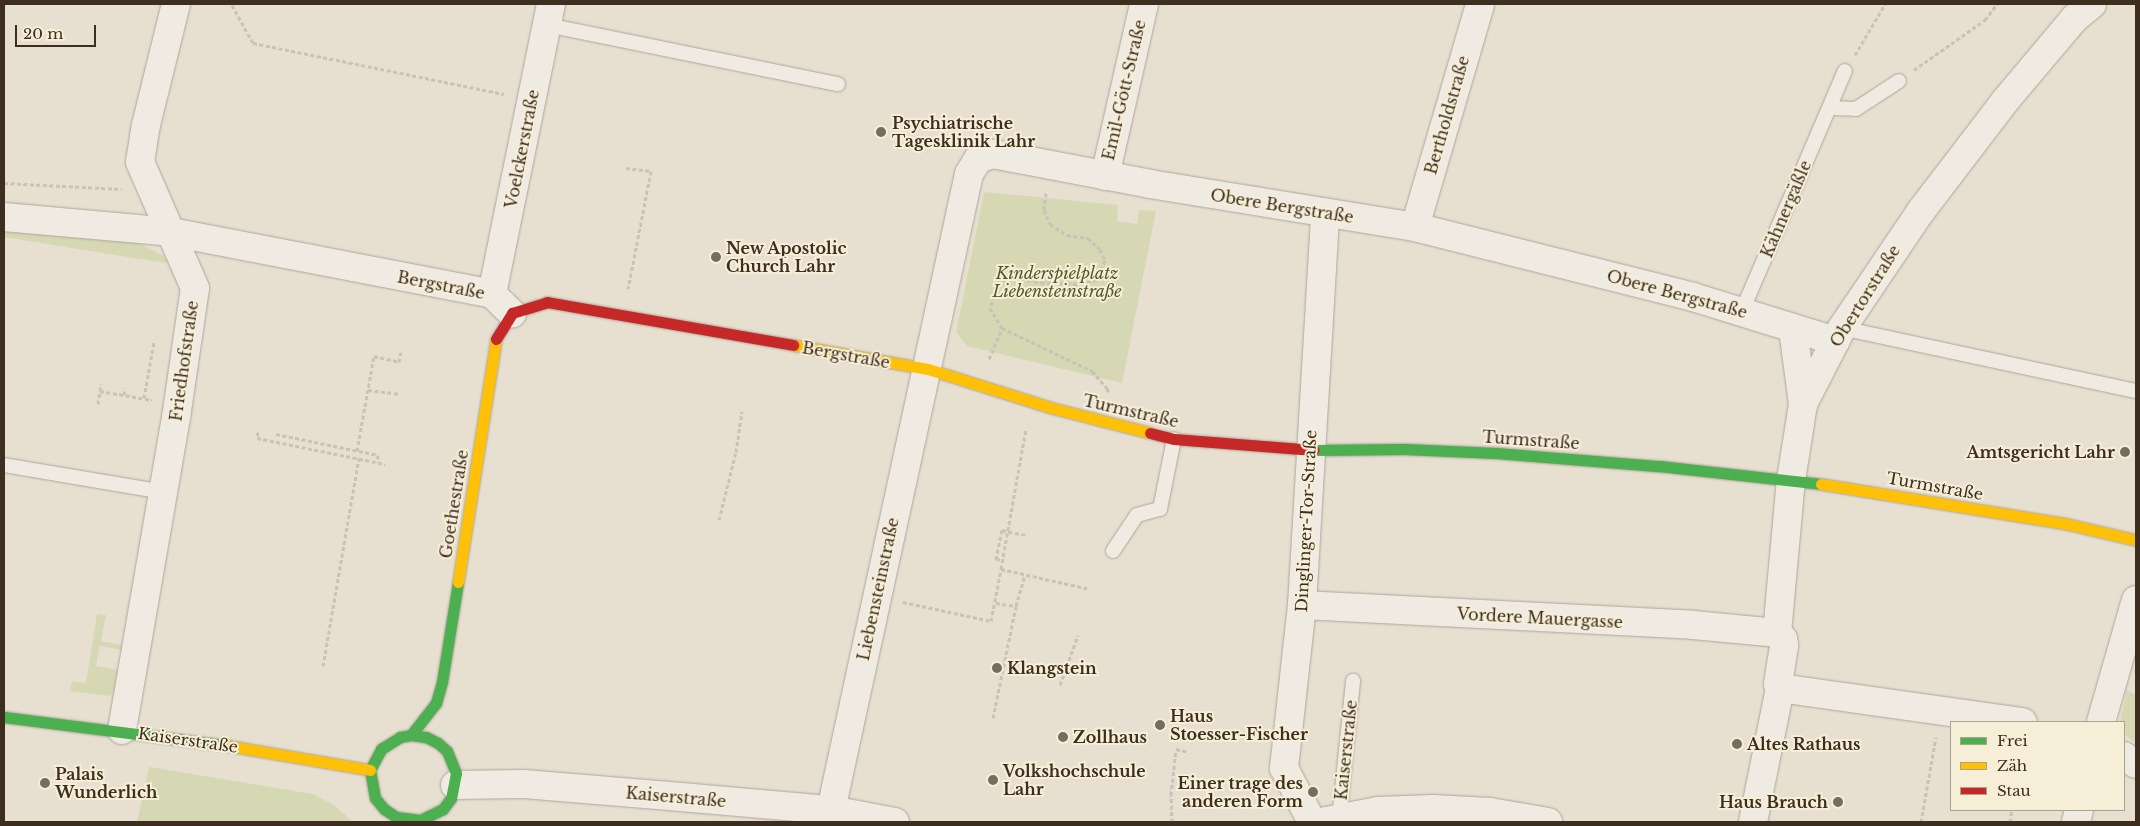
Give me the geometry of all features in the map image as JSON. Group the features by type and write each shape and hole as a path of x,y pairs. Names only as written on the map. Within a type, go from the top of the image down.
{"street":[{"name":"Friedhofstraße","path":"122,730 163,492 195,288 140,162 146,125 176,4"},
{"name":"Emil-Gött-Straße","path":"1104,176 1144,4"},
{"name":"Bertholdstraße","path":"1415,227 1480,4"},
{"name":"Obertorstraße","path":"1753,822 1780,688 1778,684 1784,645 1783,638 1777,633 1791,480 1803,404 1838,335 1921,211 1962,156 2075,18 2092,4"},
{"name":"Voelckerstraße","path":"492,294 549,14"},
{"name":"Obere Bergstraße","path":"928,369 969,174 978,159 993,154 1104,176 1415,227 1742,311 1792,329 1838,335"},
{"name":"Dinglinger-Tor-Straße","path":"1312,822 1284,768 1302,605 1325,213"},
{"name":"Bergstraße","path":"4,217 171,232 492,294 512,313 547,302 928,369"},
{"name":"Goethestraße","path":"438,743 436,703 442,682 496,337 512,313"},
{"path":"1792,329 1803,404"},
{"name":"Turmstraße","path":"928,369 1032,402 1118,426 1174,439 1310,450 1404,449 1496,453 1659,466 1840,486 2067,524 2136,540"},
{"name":"Liebensteinstraße","path":"831,810 876,596 928,369"},
{"path":"2101,721 2136,600"},
{"name":"Vordere Mauergasse","path":"1302,605 1708,626 1777,633"},
{"path":"1780,688 2016,721"},
{"name":"Goethestraße","path":"411,735 436,703"},
{"name":"Kaiserstraße","path":"4,717 122,730 239,746 370,770"},
{"path":"411,735 426,736 438,743 453,762 455,785 447,803 430,819 397,820 375,798 371,784 370,770 381,749 389,742 411,735"},
{"path":"2125,757 2136,764"},
{"name":"Kaiserstraße","path":"455,785 524,784 831,810 895,822"},
{"name":"Kaiserstraße","path":"1330,821 1378,811 1433,809 1490,812 1548,822"}],"lane":[{"path":"549,14 838,84"},
{"name":"Kähnergäßle","path":"1742,311 1831,108 1845,71"},
{"path":"1831,108 1856,109 1899,81"},
{"path":"1838,335 2136,391"},
{"path":"1113,551 1136,515 1160,509 1174,439"},
{"path":"4,465 163,492"},
{"name":"Kaiserstraße","path":"1330,821 1353,681"}],"path":[{"path":"1845,71 1885,4"},
{"path":"1899,81 1985,20 1997,4"},
{"path":"232,5 253,43 452,85 532,99"},
{"path":"1055,166 1044,198 1044,210 1050,224 1067,235 1088,238 1100,249 1105,260 1097,280 1077,284 1044,283 1011,277 998,283 990,308 1002,328 1092,370 1108,388 1118,426"},
{"path":"626,168 650,171 628,288"},
{"path":"4,183 152,191"},
{"path":"991,354 1002,328"},
{"path":"144,398 154,342"},
{"path":"357,451 374,356 399,362 401,352"},
{"path":"98,404 101,384"},
{"path":"124,395 125,388"},
{"path":"368,390 399,394"},
{"path":"100,391 177,403"},
{"path":"876,596 991,620 996,603 1032,402"},
{"path":"719,520 736,452 742,412"},
{"path":"258,432 257,438 385,464"},
{"path":"276,434 378,455 378,462"},
{"path":"323,666 359,458"},
{"path":"1003,560 996,559 1002,530 1027,536"},
{"path":"1001,569 1090,589"},
{"path":"993,718 1016,606 1025,575"},
{"path":"996,603 1016,606"},
{"path":"1060,685 1078,635"},
{"path":"1921,822 1941,710"},
{"path":"1172,822 1171,795 1176,749 1189,752"}],"green space":[{"name":"Kinderspielplatz Liebensteinstraße","path":"984,192 1118,205 1117,221 1137,224 1139,210 1156,211 1122,383 967,346 956,332"},
{"path":"4,225 132,240 163,255 168,261 165,263 4,237"},
{"path":"97,614 106,615 101,641 122,645 122,650 100,646 96,666 118,670 113,693 110,696 70,691 72,681 86,683"},
{"path":"2127,690 2136,695 2136,743 2125,735 2125,721 2120,721"},
{"path":"149,767 313,794 334,805 353,822 137,822"}],"traffic: fast":[{"path":"1314,450 1404,449 1496,453 1659,466 1821,484"},
{"path":"411,735 426,737 438,743 447,751 456,773 451,798 443,809 420,820 396,817 384,809 375,798 370,770 381,749 400,737 411,735 436,703 442,682 458,582"},
{"path":"4,717 230,746"}],"traffic: slow":[{"path":"458,582 496,339"},
{"path":"793,345 928,369 1052,408 1150,433"},
{"path":"1821,484 2067,524 2136,540"},
{"path":"230,746 370,770"}],"traffic: jam":[{"path":"496,339 512,313 547,302 793,345"},
{"path":"1150,433 1174,439 1314,450"}],"place":[{"name":"Psychiatrische Tagesklinik Lahr","path":"881,132"},
{"name":"New Apostolic Church Lahr","path":"716,257"},
{"name":"Amtsgericht Lahr","path":"2125,452"},
{"name":"Klangstein","path":"997,668"},
{"name":"Haus Stoesser-Fischer","path":"1160,725"},
{"name":"Zollhaus","path":"1063,737"},
{"name":"Altes Rathaus","path":"1737,744"},
{"name":"Volkshochschule Lahr","path":"993,780"},
{"name":"Palais Wunderlich","path":"45,783"},
{"name":"Einer trage des anderen Form","path":"1313,792"},
{"name":"Haus Brauch","path":"1838,802"}]}
